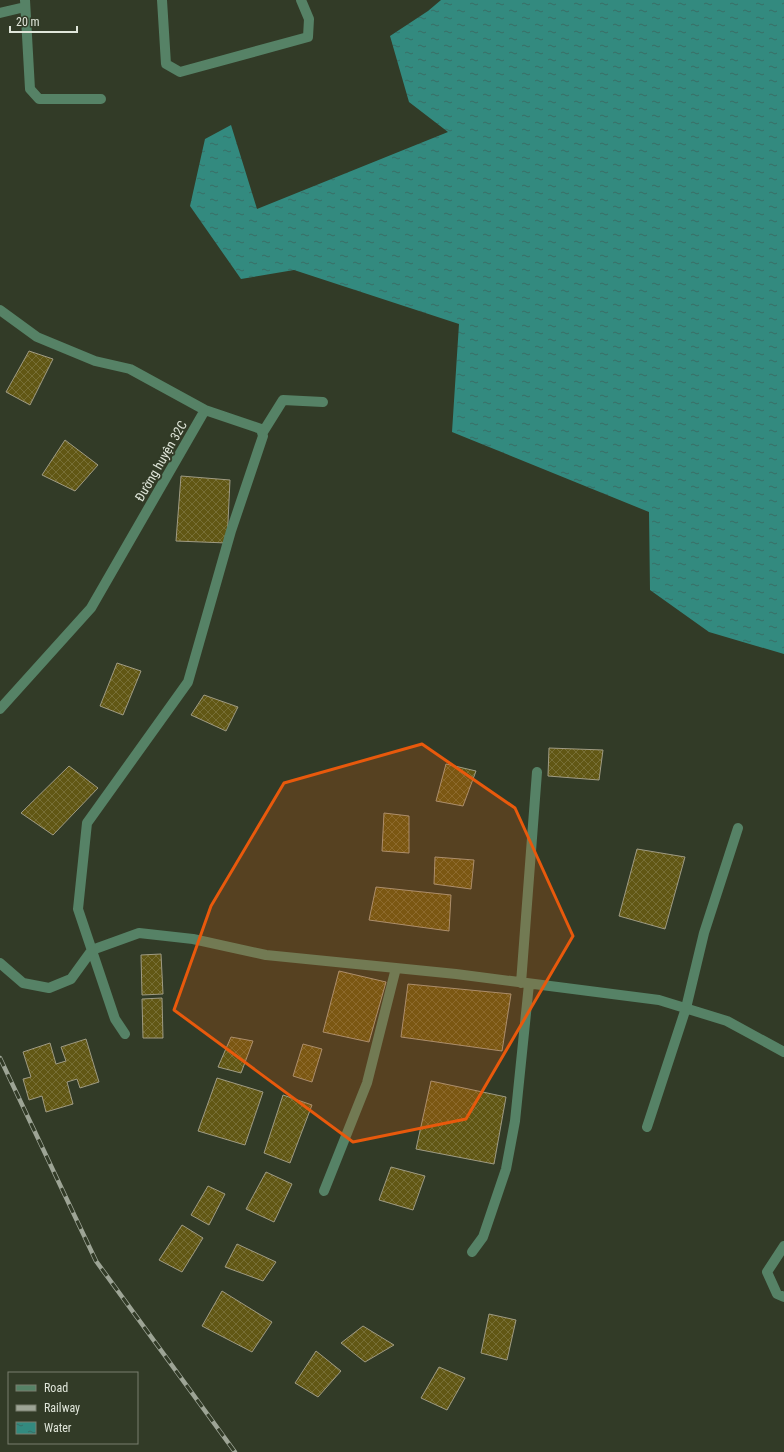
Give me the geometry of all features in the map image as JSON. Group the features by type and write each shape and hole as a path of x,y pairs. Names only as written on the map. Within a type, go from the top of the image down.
{"street":[{"path":"162,0 166,64 180,72 308,37 309,19 301,0"},
{"path":"0,13 25,4 30,89 40,99 101,99"},
{"path":"0,310 37,337 95,361 130,369 206,410 261,429 263,432"},
{"path":"125,1034 115,1019 78,909 87,823 188,682 231,531 263,436 263,432 283,400 323,402"},
{"name":"Đường huyện 32C","path":"0,708 91,608 206,410"},
{"path":"472,1252 483,1237 506,1169 515,1121 525,983 537,772"},
{"path":"647,1127 686,1008 704,933 738,828"},
{"path":"0,963 23,983 49,988 71,979 92,950 139,933 193,939 266,955 396,968 659,1000 727,1021 784,1052"},
{"path":"324,1191 367,1083 396,968"},
{"path":"784,1246 767,1272 777,1294 784,1297"}],"highlighted area":[{"path":"422,744 515,808 573,936 466,1119 353,1142 174,1010 211,906 284,783"}],"water":[{"path":"441,0 784,0 784,654 709,632 650,590 649,512 452,432 459,324 294,270 241,279 190,206 205,139 231,125 257,209 448,132 409,102 390,36 428,11"}],"building":[{"path":"29,351 53,359 30,405 6,392"},
{"path":"65,440 98,465 75,491 42,475"},
{"path":"181,476 230,480 227,543 176,541"},
{"path":"117,663 141,671 123,715 100,706"},
{"path":"204,695 238,707 226,731 191,715"},
{"path":"549,748 603,750 599,780 548,776"},
{"path":"446,764 476,771 463,806 436,801"},
{"path":"69,766 98,788 53,835 21,813"},
{"path":"384,813 409,816 409,853 382,851"},
{"path":"637,849 685,857 665,929 619,916"},
{"path":"435,857 474,860 471,889 434,884"},
{"path":"376,887 451,895 449,931 369,920"},
{"path":"161,954 163,994 142,995 141,955"},
{"path":"339,971 386,982 369,1042 323,1032"},
{"path":"408,984 511,994 502,1051 401,1037"},
{"path":"162,998 163,1038 143,1038 142,999"},
{"path":"231,1037 253,1041 241,1073 218,1067"},
{"path":"86,1039 99,1082 80,1088 77,1079 67,1082 73,1104 46,1112 42,1096 29,1100 23,1079 31,1077 23,1052 50,1043 56,1064 66,1061 61,1047"},
{"path":"303,1044 322,1049 312,1082 293,1076"},
{"path":"217,1078 263,1092 245,1145 198,1131"},
{"path":"431,1081 506,1097 494,1164 416,1149"},
{"path":"283,1095 312,1105 290,1163 264,1153"},
{"path":"391,1167 425,1176 413,1210 379,1200"},
{"path":"266,1172 292,1184 274,1222 246,1209"},
{"path":"208,1186 225,1194 209,1225 191,1215"},
{"path":"182,1225 203,1238 182,1272 159,1260"},
{"path":"237,1244 276,1262 263,1281 225,1267"},
{"path":"222,1291 272,1322 252,1352 202,1326"},
{"path":"489,1314 516,1320 507,1360 481,1353"},
{"path":"363,1326 394,1345 365,1362 341,1343"},
{"path":"316,1351 341,1371 318,1397 295,1383"},
{"path":"439,1367 465,1378 447,1410 421,1398"}],"railway":[{"path":"0,1058 96,1261 235,1452"}]}
